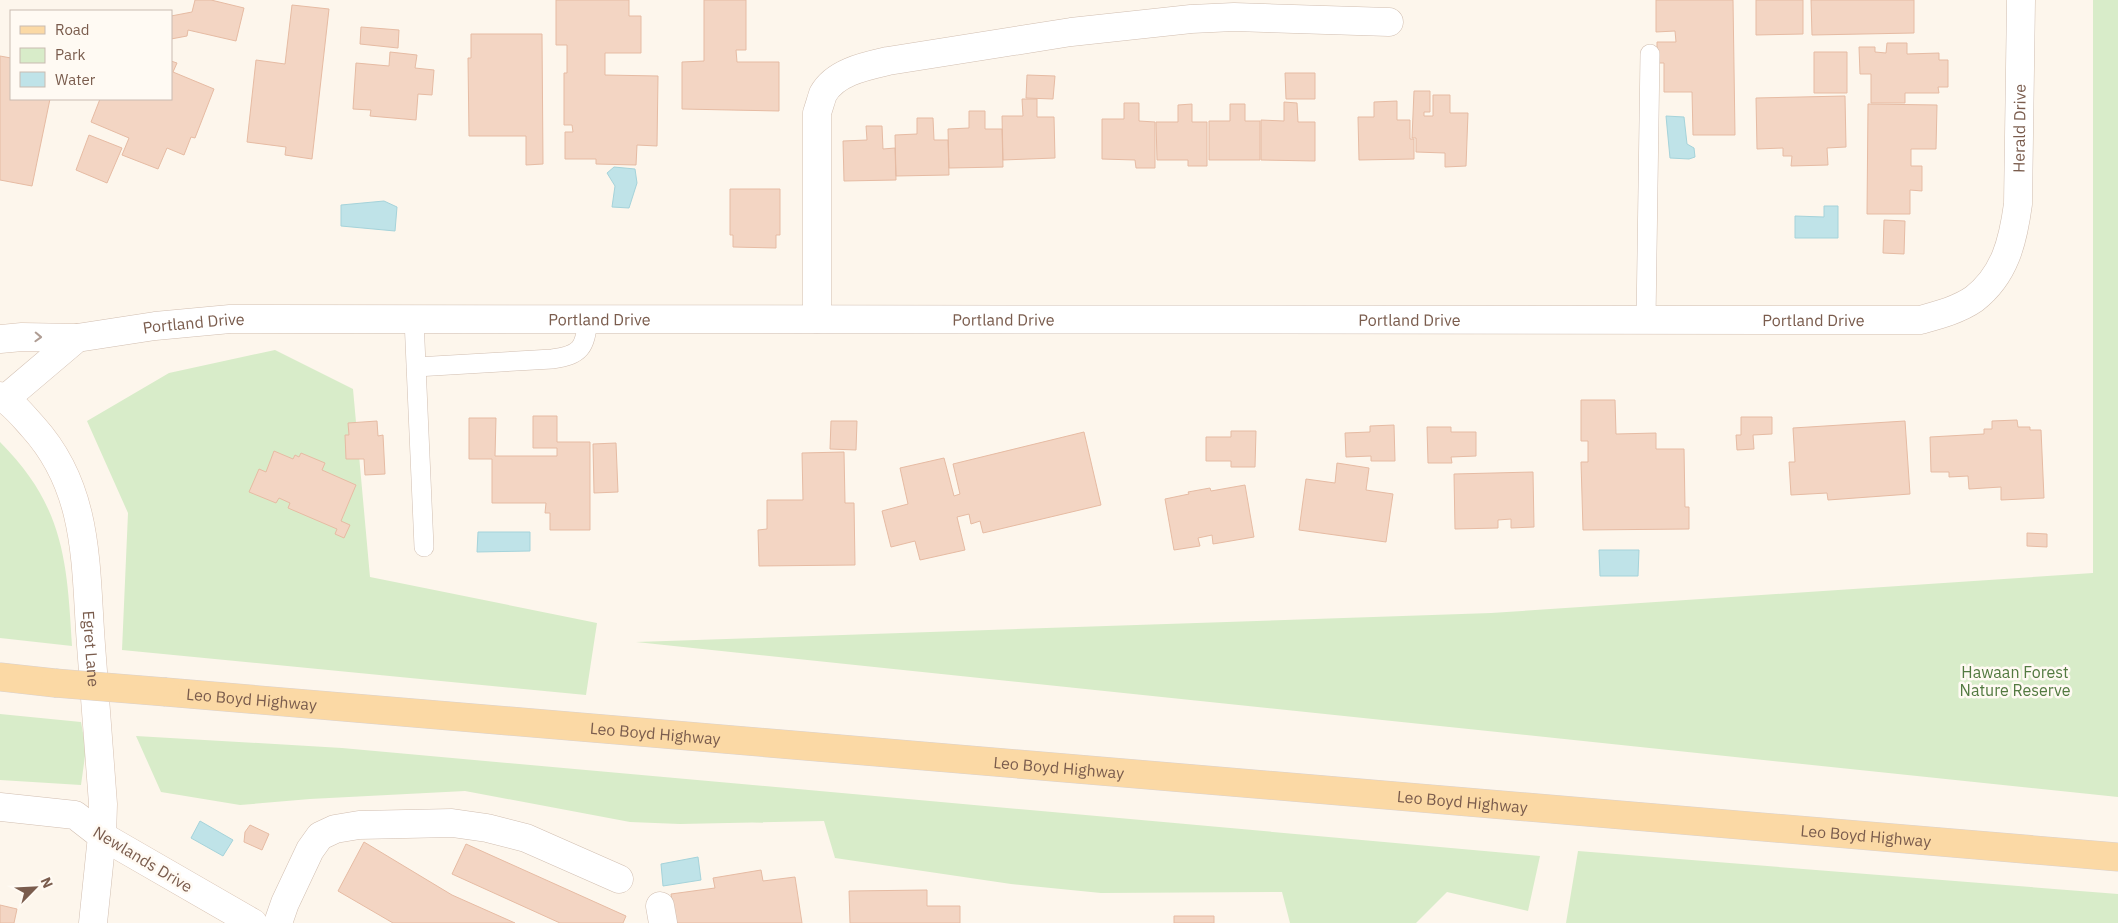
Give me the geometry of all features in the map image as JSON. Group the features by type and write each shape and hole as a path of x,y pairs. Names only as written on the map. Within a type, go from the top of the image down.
{"main road":[{"name":"Leo Boyd Highway","path":"0,677 2118,857"}],"street":[{"name":"Herald Drive","path":"2007,257 2015,229 2018,204 2022,0"},
{"path":"817,319 817,113 824,93 836,80 862,67 888,61 1071,32 1191,19 1234,16 1390,22"},
{"name":"Portland Drive","path":"0,340 22,336 77,338 155,326 230,319 1920,320 1950,311 1974,299 1992,279 2007,257"},
{"path":"3,397 77,338"},
{"name":"Egret Lane","path":"3,397 47,442 62,466 75,502 85,548 103,804 102,836 93,923"},
{"name":"Newlands Drive","path":"0,807 75,815 102,836 252,923"},
{"path":"278,923 285,903 310,850 320,836 335,829 359,825 452,823 486,828 526,838 619,879"}],"lane":[{"path":"1646,320 1650,54"},
{"path":"414,319 424,547"},
{"path":"416,367 552,360 570,357 580,350 586,337 588,319"}],"green space":[{"name":"Hawaan Forest Nature Reserve","path":"2093,0 2118,0 2118,797 636,642 1491,613 2093,573"},
{"path":"275,350 353,389 370,577 597,623 586,695 122,650 128,513 87,421 169,373"},
{"path":"0,442 38,489 50,512 64,561 68,587 72,646 0,638"},
{"path":"0,714 81,722 86,749 81,785 0,780"},
{"path":"136,736 342,748 1540,856 1528,911 1447,892 1416,923 1290,923 1282,892 1101,893 1011,884 835,858 824,821 680,824 630,822 465,791 310,799 240,805 161,792"},
{"path":"1578,851 2118,894 2118,923 1566,923"}],"water":[{"path":"1666,116 1684,117 1687,144 1694,148 1695,157 1689,159 1670,158"},
{"path":"614,167 635,169 637,183 629,208 612,207 615,186 607,173"},
{"path":"384,201 397,207 395,231 341,226 341,205"},
{"path":"1824,206 1838,206 1838,238 1795,238 1795,216 1824,217"},
{"path":"478,532 530,532 530,551 477,552"},
{"path":"1599,550 1639,550 1638,576 1600,576"},
{"path":"200,821 233,840 223,856 191,838"},
{"path":"698,857 701,880 663,886 661,864"}],"building":[{"path":"195,0 211,0 244,8 236,41 188,30 187,36 172,39 172,16 192,12"},
{"path":"556,0 629,0 629,16 641,16 641,53 605,53 605,75 658,76 657,146 637,145 636,165 596,164 596,159 565,159 565,132 573,132 572,125 564,125 564,73 567,73 567,45 556,45"},
{"path":"704,0 746,0 746,50 736,50 737,62 779,62 779,111 682,109 682,62 704,61"},
{"path":"1656,0 1733,0 1735,135 1693,135 1692,92 1664,92 1664,63 1657,63 1657,42 1676,42 1675,31 1656,32"},
{"path":"1756,0 1803,0 1803,34 1756,35"},
{"path":"1811,0 1914,0 1914,33 1812,35"},
{"path":"292,5 329,9 312,159 285,155 286,147 247,142 256,60 285,64"},
{"path":"361,27 399,30 398,48 360,44"},
{"path":"471,34 542,34 543,164 526,165 526,136 469,136 468,58 471,58"},
{"path":"1887,43 1907,43 1907,54 1939,53 1939,60 1948,60 1948,87 1938,87 1939,93 1905,93 1905,103 1871,103 1871,74 1860,74 1859,47 1875,47 1875,52 1886,53"},
{"path":"390,52 417,55 415,68 434,70 432,95 418,94 416,120 370,116 371,110 353,109 356,63 389,66"},
{"path":"1814,52 1847,52 1847,93 1814,93"},
{"path":"0,56 10,58 10,100 50,100 32,186 0,180"},
{"path":"172,61 177,63 173,72 214,89 195,138 191,137 184,155 167,148 158,169 122,155 129,138 91,122 100,100 172,100"},
{"path":"1285,73 1315,73 1315,99 1286,99"},
{"path":"1027,75 1055,76 1053,99 1026,98"},
{"path":"1414,91 1430,91 1430,112 1424,112 1424,116 1433,116 1433,95 1450,95 1450,113 1468,113 1466,166 1445,167 1445,153 1416,152 1416,138 1412,138"},
{"path":"1845,96 1846,147 1827,148 1828,165 1791,166 1792,156 1783,156 1783,148 1757,149 1756,98"},
{"path":"1022,99 1037,99 1037,117 1054,117 1055,158 1003,160 1002,116 1023,116"},
{"path":"1397,101 1397,120 1410,120 1410,139 1414,139 1414,159 1359,160 1358,117 1374,117 1374,102"},
{"path":"1284,102 1297,103 1298,122 1315,122 1315,161 1261,160 1261,120 1284,121"},
{"path":"1124,103 1139,103 1139,121 1155,122 1155,168 1136,168 1135,160 1102,159 1102,119 1124,119"},
{"path":"1192,104 1192,122 1207,122 1207,166 1188,166 1188,160 1157,160 1156,122 1178,122 1178,105"},
{"path":"1230,104 1245,104 1245,121 1260,121 1260,160 1209,160 1209,121 1230,121"},
{"path":"1868,104 1937,105 1936,149 1911,149 1911,166 1922,166 1922,191 1910,190 1910,214 1867,214"},
{"path":"969,111 985,111 985,129 1002,129 1003,167 949,168 948,129 969,128"},
{"path":"917,118 933,118 934,140 948,140 949,175 896,176 895,135 917,134"},
{"path":"866,126 882,126 883,149 895,148 896,180 844,181 843,141 867,140"},
{"path":"89,135 122,148 107,183 76,170"},
{"path":"730,189 780,189 780,235 776,235 776,248 733,247 733,235 730,235"},
{"path":"1884,220 1905,221 1904,254 1883,253"},
{"path":"1581,400 1615,400 1616,434 1656,433 1656,449 1684,449 1685,507 1689,507 1689,529 1583,530 1581,462 1588,462 1588,441 1581,441"},
{"path":"533,416 557,416 557,442 590,442 590,530 550,530 550,513 545,513 546,503 492,503 492,459 469,459 469,418 496,418 495,456 557,456 557,448 533,448"},
{"path":"1741,417 1772,417 1772,434 1753,435 1754,449 1737,450 1736,435 1741,435"},
{"path":"2017,420 2018,427 2030,427 2030,430 2041,430 2044,498 2001,500 2001,487 1969,489 1968,476 1949,477 1949,472 1931,472 1930,437 1984,434 1984,429 1992,429 1992,421"},
{"path":"377,421 378,436 383,435 385,474 365,475 364,459 346,459 345,435 349,435 348,423"},
{"path":"831,421 857,421 856,450 830,449"},
{"path":"1905,421 1910,494 1828,500 1827,493 1791,495 1789,462 1795,462 1793,428"},
{"path":"1394,425 1395,461 1371,461 1371,456 1346,457 1345,433 1370,432 1370,426"},
{"path":"1427,427 1451,427 1451,432 1476,432 1476,456 1451,457 1452,463 1428,463"},
{"path":"1231,431 1256,431 1255,467 1231,467 1231,461 1206,461 1206,437 1231,437"},
{"path":"1084,432 1101,505 983,533 980,521 971,524 969,514 957,517 965,550 920,560 915,541 891,547 882,511 908,504 900,468 944,458 954,496 960,494 953,464"},
{"path":"616,443 618,492 594,493 593,444"},
{"path":"274,451 293,459 295,455 299,457 301,453 325,463 322,470 356,485 341,521 350,525 344,538 335,534 337,529 288,508 290,503 279,498 276,503 249,492 259,469 266,472"},
{"path":"844,452 845,503 854,503 855,565 759,566 758,530 767,529 767,500 803,500 802,453"},
{"path":"1337,463 1369,468 1366,490 1393,494 1386,542 1299,530 1306,479 1335,483"},
{"path":"1533,472 1534,527 1511,528 1511,519 1498,520 1498,528 1455,529 1454,474"},
{"path":"1245,485 1254,537 1213,544 1212,535 1198,538 1200,546 1174,550 1165,499 1210,488 1211,491"},
{"path":"2027,533 2047,534 2047,547 2027,546"},
{"path":"250,825 269,834 262,850 244,842 245,832"},
{"path":"364,842 452,895 515,923 393,923 338,891"},
{"path":"466,844 626,916 623,923 560,923 452,874"},
{"path":"761,870 763,881 795,877 802,923 675,923 671,894 715,888 713,878"},
{"path":"927,890 927,906 960,906 960,923 850,923 849,891"},
{"path":"0,905 17,909 14,923 0,923"},
{"path":"1174,916 1214,916 1214,923 1174,923"}]}
